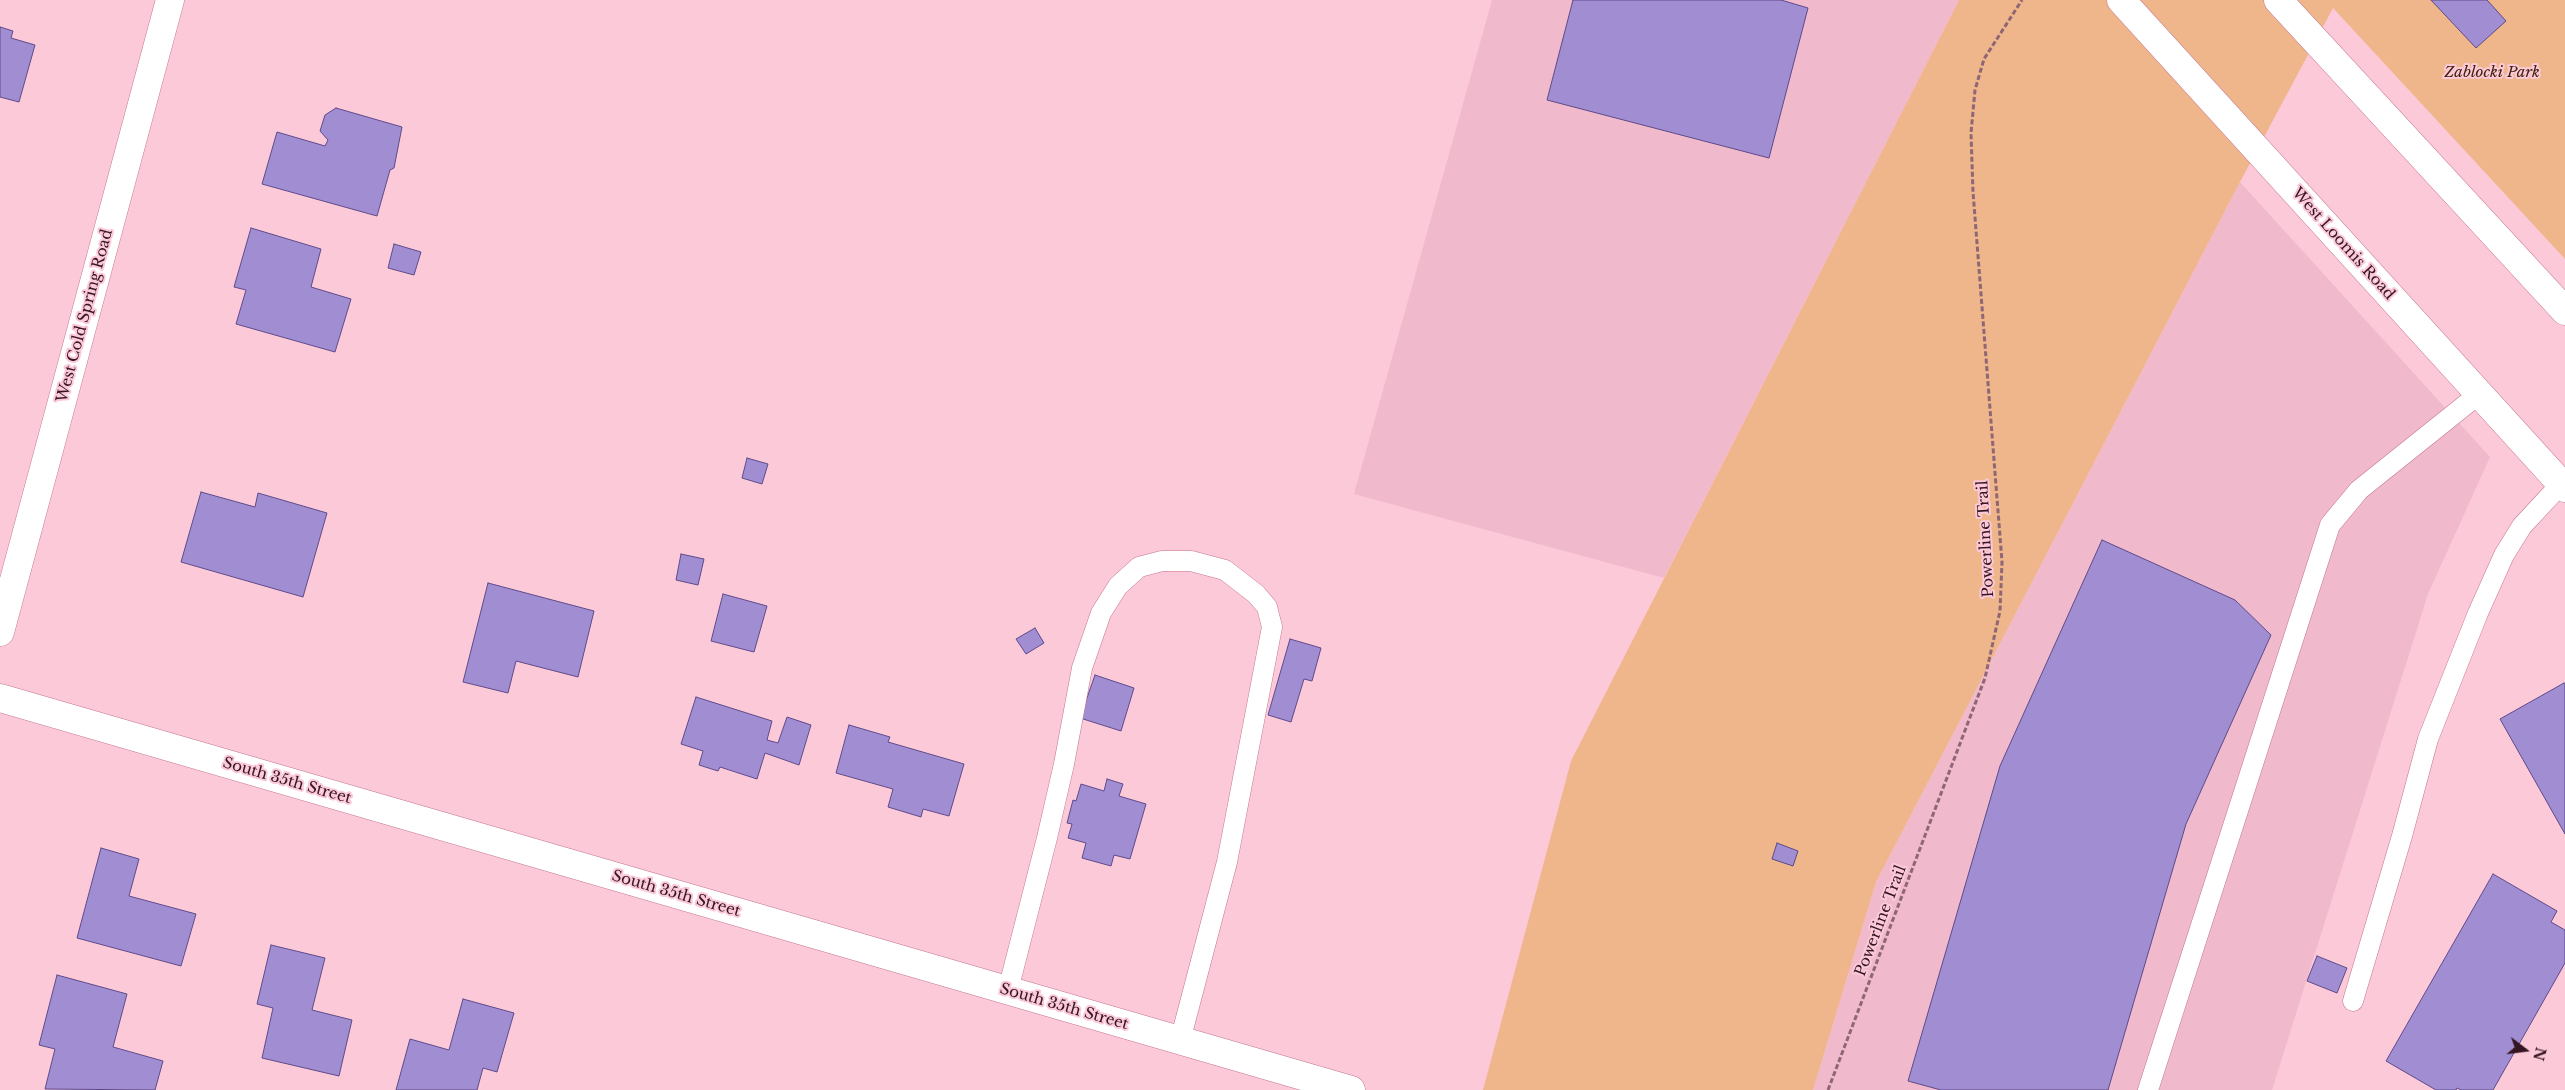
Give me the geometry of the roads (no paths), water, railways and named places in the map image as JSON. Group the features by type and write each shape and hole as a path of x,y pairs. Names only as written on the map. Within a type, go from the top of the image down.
{"street":[{"name":"West Cold Spring Road","path":"0,632 170,0"},
{"name":"West Loomis Road","path":"2121,0 2479,394 2564,484"},
{"path":"2278,0 2565,311"},
{"name":"South 35th Street","path":"0,698 1351,1090"}],"lane":[{"path":"2148,1090 2330,525 2359,490 2479,394"},
{"path":"2353,1002 2402,836 2428,739 2478,613 2504,555 2522,526 2564,484"},
{"path":"1008,990 1058,792 1082,668 1101,613 1118,586 1139,567 1162,561 1191,561 1225,570 1256,594 1267,607 1272,627 1227,862 1180,1041"}],"park label":[{"name":"Zablocki Park","path":"2492,73"}]}
